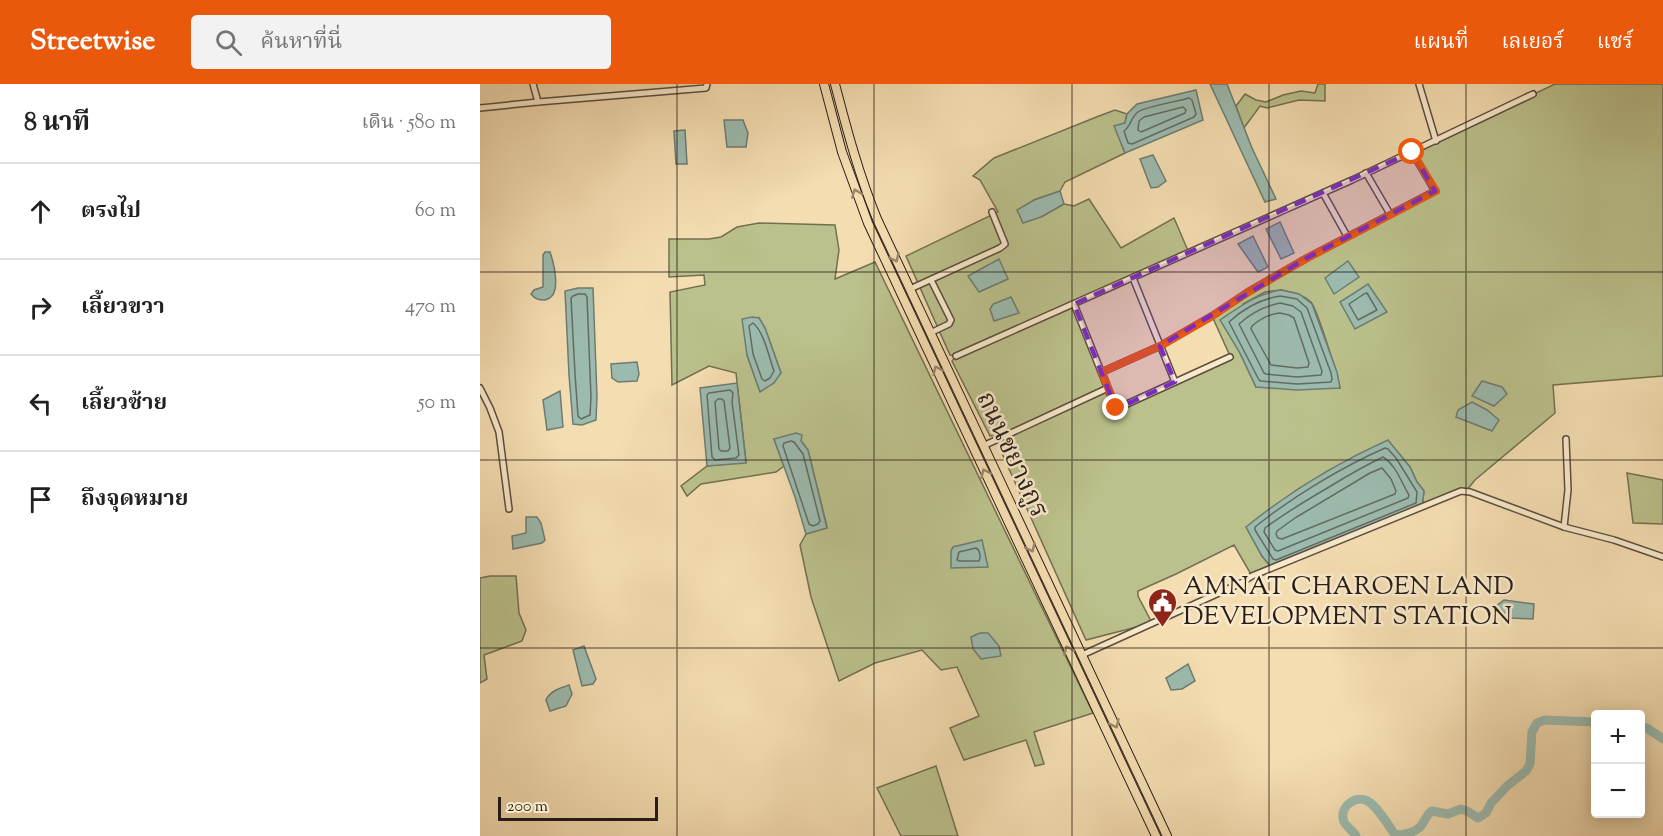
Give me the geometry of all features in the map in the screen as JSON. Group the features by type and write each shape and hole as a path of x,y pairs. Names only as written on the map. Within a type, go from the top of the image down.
{"highway":[{"name":"ถนนชยางกูร","path":"824,84 842,152 868,223 1156,836"},
{"name":"ถนนชยางกูร","path":"835,84 863,185 930,333 1167,836"},
{"path":"962,423 971,419"}],"street":[{"path":"533,84 538,102"},
{"path":"480,108 706,88 707,84"},
{"path":"1419,84 1436,141"},
{"path":"957,356 1323,193 1533,94"},
{"path":"1102,372 1160,346 1248,292 1347,236 1436,191 1412,152"},
{"path":"1366,173 1390,214"},
{"path":"1323,193 1347,236"},
{"path":"910,289 1005,244 992,212"},
{"path":"1133,278 1175,382"},
{"path":"930,333 949,324 951,320 931,280"},
{"path":"1074,304 1116,408 1230,357"},
{"path":"480,388 499,432 509,509"},
{"path":"983,446 1108,388"},
{"path":"1564,527 1568,490 1566,439"},
{"path":"1082,655 1233,587 1252,576 1461,491 1470,492 1564,527 1614,540 1663,557"}],"highlighted area":[{"path":"1412,152 1435,191 1307,258 1160,346 1175,382 1116,409 1074,304"}],"green space":[{"path":"1318,84 1325,84 1325,101 1299,100 1267,108 1260,106 1244,128 1236,106 1245,94 1266,102 1301,91 1315,93"},
{"path":"1555,84 1663,84 1663,376 1553,385 1555,413 1475,480 1466,491 1422,507 1424,491 1410,467 1388,441 1333,469 1246,527 1262,556 1272,568 1252,576 1234,545 1138,591 1138,596 1152,623 1086,640 1000,449 1005,435 990,436 952,361 956,356 950,355 906,256 998,212 980,180 973,176 994,158 1115,110 1127,114 1125,123 1115,126 1125,153 1065,182 1060,191 1034,200 1041,217 1064,204 1074,206 1089,199 1121,248 1174,218 1189,253 1074,304 1116,408 1230,356 1212,316 1248,292 1435,191 1412,152","holes":["1281,290 1300,295 1311,302 1332,357 1340,388 1256,387 1240,353 1243,304 1265,292"]},
{"path":"759,223 835,225 839,250 835,279 875,262 1093,713 1034,732 1044,764 1035,766 1026,740 964,760 950,728 979,716 957,667 941,670 922,650 875,663 839,681 811,597 800,545 806,534 827,527 808,450 801,441 774,439 784,466 776,472 701,484 687,496 681,486 707,466 746,462 736,373 709,366 672,385 670,292 705,285 704,275 669,277 669,239 721,237 737,227","holes":["759,318 765,328 781,373 760,391 747,355"]},
{"path":"1627,473 1663,480 1663,524 1633,523"},
{"path":"516,576 519,613 526,630 522,641 484,655 487,679 480,683 480,578"},
{"path":"936,766 958,836 901,836 877,788"}],"water":[{"path":"1210,84 1227,84 1252,148 1276,199 1265,202"},
{"path":"1196,90 1203,120 1125,153 1114,126 1125,123 1127,114 1137,104"},
{"path":"724,120 743,120 748,133 746,147 727,147"},
{"path":"685,130 687,164 676,164 674,131"},
{"path":"1153,155 1166,181 1158,187 1151,188 1140,159"},
{"path":"1060,191 1064,204 1041,217 1023,223 1017,210 1034,200"},
{"path":"1280,222 1294,253 1281,259 1266,229"},
{"path":"1253,236 1268,267 1258,272 1238,244"},
{"path":"545,252 550,252 552,257 556,280 554,293 550,298 542,300 531,294 534,290 543,287 543,255"},
{"path":"999,259 1008,279 979,292 968,276"},
{"path":"1348,261 1359,277 1334,294 1325,278"},
{"path":"1368,284 1387,312 1355,329 1340,302"},
{"path":"593,288 597,397 596,420 582,425 573,424 565,291"},
{"path":"1281,290 1299,294 1312,304 1337,372 1340,388 1297,390 1256,387 1240,353 1220,320 1256,298"},
{"path":"1011,297 1019,313 994,321 990,309 993,304"},
{"path":"759,318 765,328 781,373 774,383 760,392 747,355 742,319"},
{"path":"637,362 639,374 637,381 618,382 612,378 611,364"},
{"path":"1482,381 1502,387 1507,394 1494,406 1472,396"},
{"path":"737,383 746,463 707,466 700,388"},
{"path":"560,391 563,427 547,430 543,400"},
{"path":"1472,402 1499,420 1492,431 1456,417 1458,410"},
{"path":"796,433 802,435 801,441 808,450 827,528 806,534 774,439"},
{"path":"1388,440 1410,467 1424,491 1422,507 1272,568 1262,556 1246,527 1314,479"},
{"path":"526,517 537,517 541,523 545,540 542,543 513,549 512,536 526,533"},
{"path":"982,540 988,567 951,568 953,547"},
{"path":"1504,600 1534,604 1533,619 1511,618 1496,606"},
{"path":"980,633 988,633 999,646 1001,656 981,659 973,649 971,637"},
{"path":"584,646 596,679 593,684 582,686 573,650"},
{"path":"1188,664 1195,681 1182,689 1171,690 1166,678"},
{"path":"569,685 572,694 566,706 550,711 546,700 550,694"}],"waterway":[{"path":"1356,836 1344,822 1343,816 1346,807 1359,799 1372,804 1395,835 1415,831 1432,811 1448,814 1461,809 1478,818 1486,813 1491,803 1507,786 1526,771 1530,764 1532,732 1537,723 1545,720 1591,722"},
{"path":"1645,728 1663,739"}],"place":[{"name":"AMNAT CHAROEN LAND DEVELOPMENT STATION","path":"1162,628"}],"route":[{"path":"1116,408 1102,372 1160,346 1307,258 1436,191 1412,152"}]}
